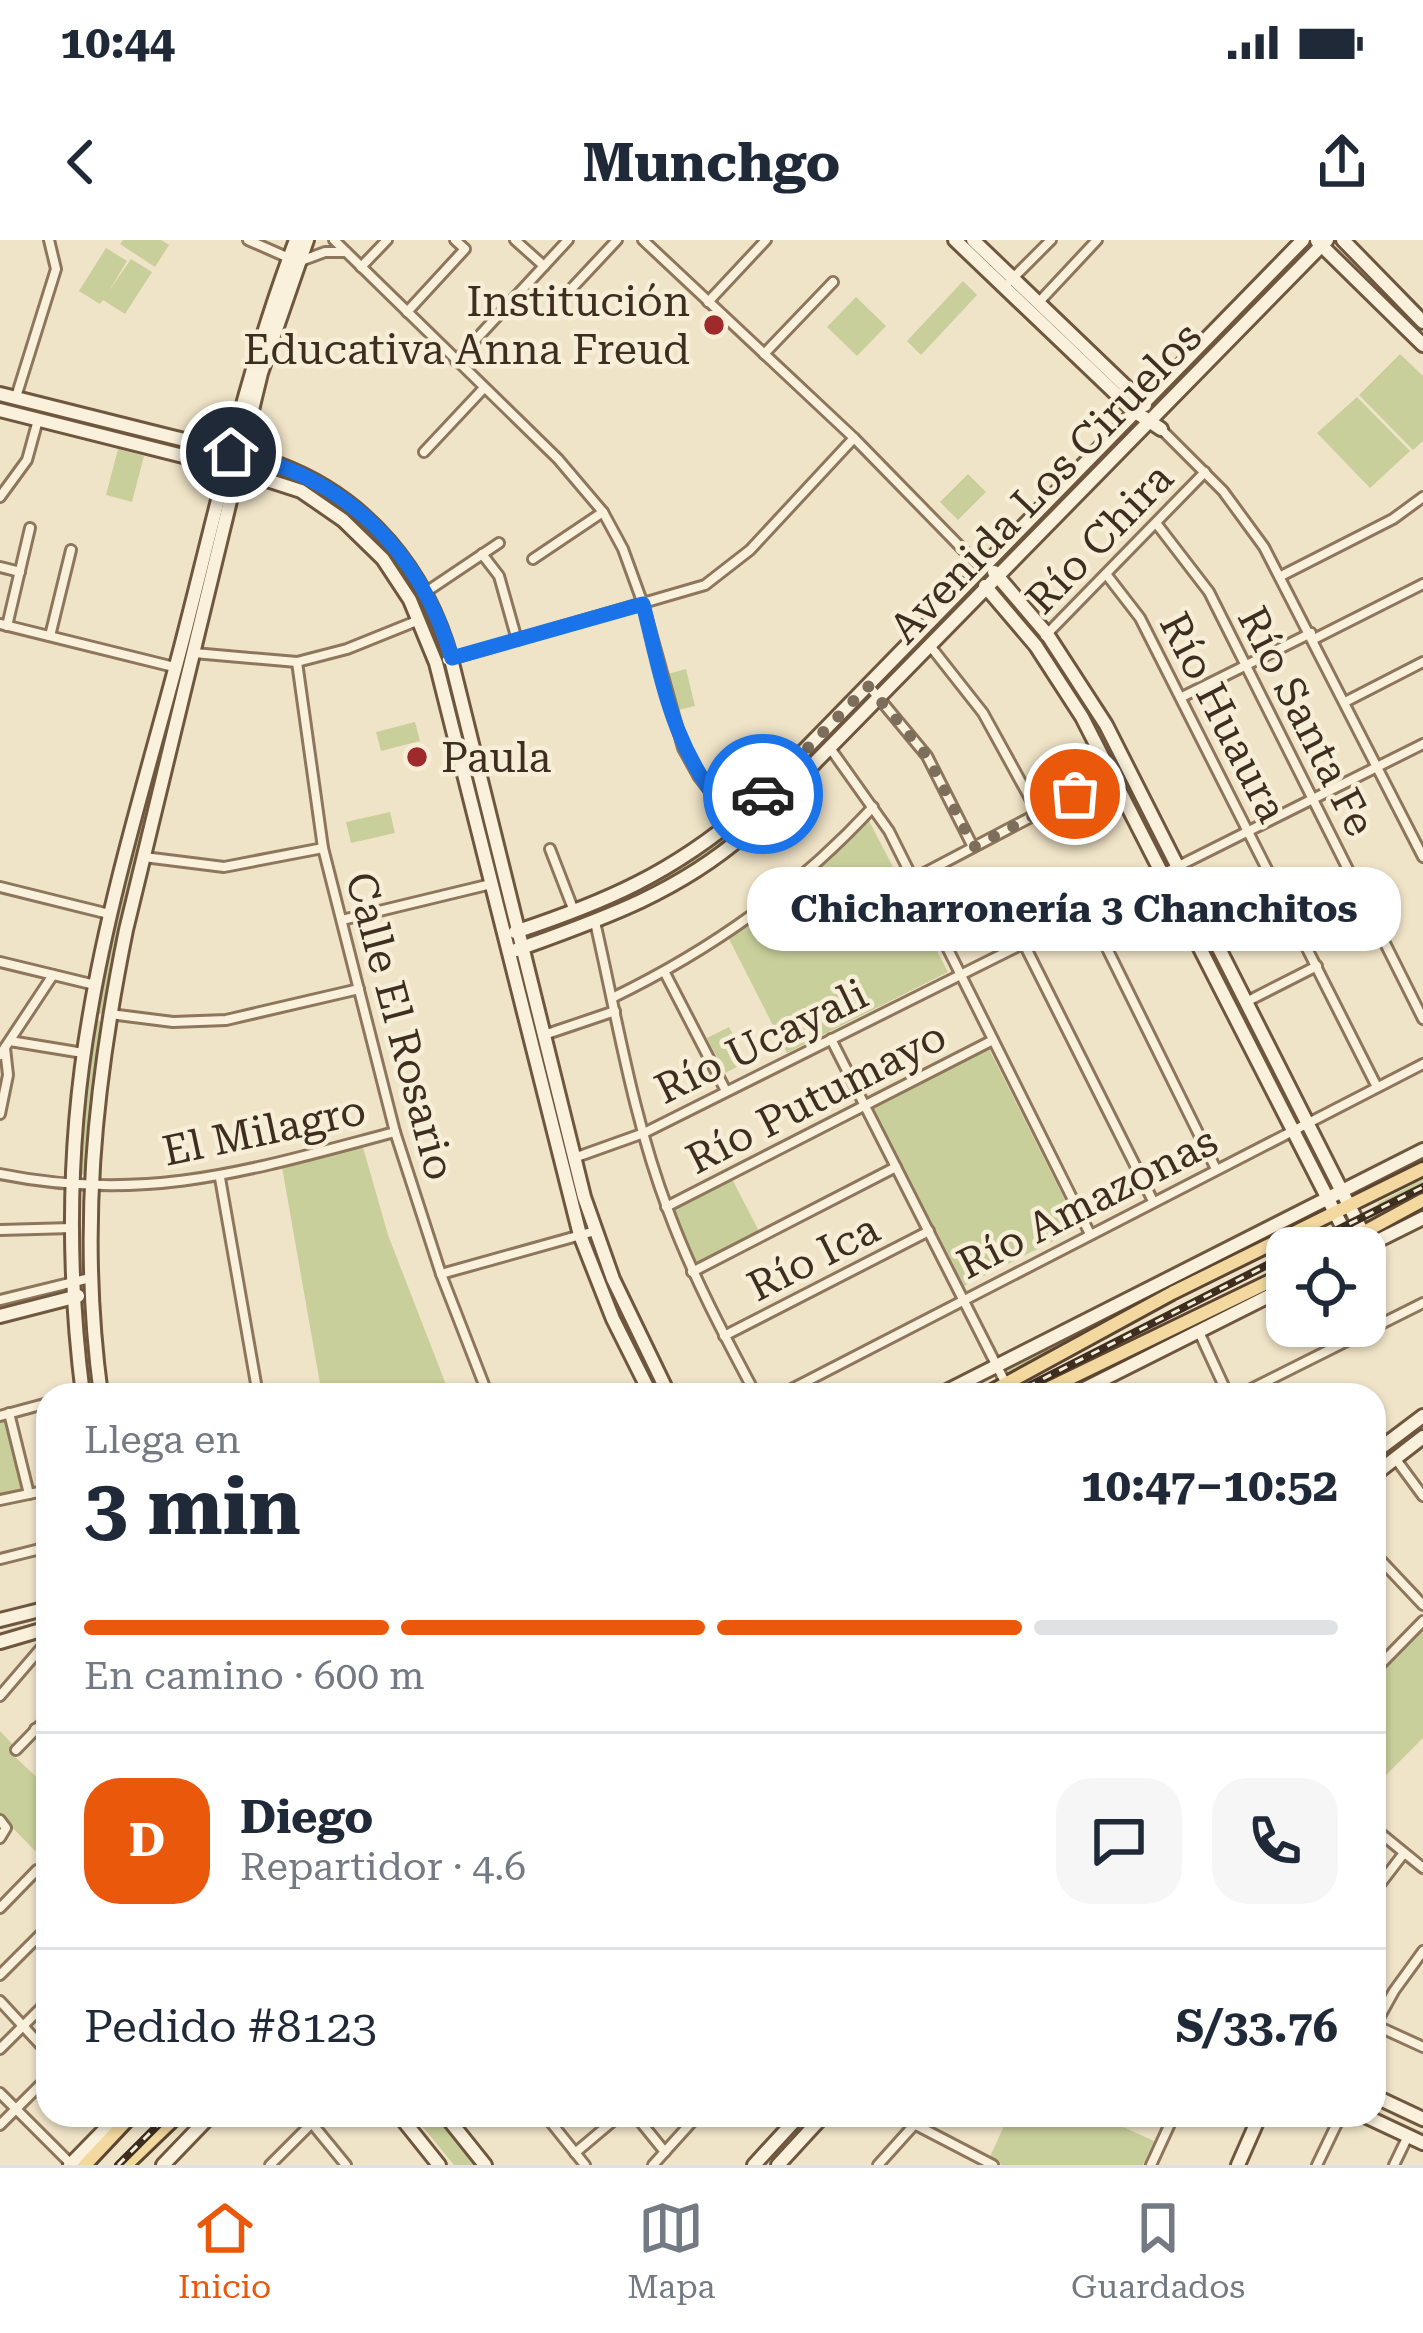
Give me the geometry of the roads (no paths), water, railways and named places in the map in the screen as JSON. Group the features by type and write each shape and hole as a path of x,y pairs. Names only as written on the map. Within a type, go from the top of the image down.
{"main road":[{"path":"294,260 296,240"},
{"path":"100,1383 90,1278 89,1184 109,1014 194,652 250,371 294,260 308,240"},
{"path":"955,240 1038,303 1139,407"},
{"path":"973,240 1009,282 1155,422"},
{"name":"Avenida Los Ciruelos","path":"511,934 657,876 733,821 1303,240"},
{"path":"1342,240 1423,322"},
{"path":"1321,242 1423,346"},
{"name":"Avenida Los Ciruelos","path":"507,952 595,922 673,887 744,835 1155,422 1321,242"},
{"path":"1393,316 1405,304"},
{"path":"0,394 236,453 302,475 361,513 395,546 426,592 452,658 481,778 511,934 507,952 580,1235 645,1383"},
{"path":"0,410 233,468 301,491 349,526 383,559 420,620 436,663 490,884 511,934 522,947 595,1231 663,1383"},
{"path":"81,1383 72,1228 83,1054 111,915 233,468"},
{"path":"349,526 361,513"},
{"path":"383,559 395,546"},
{"path":"1341,1227 1072,700 1036,646 987,589 981,568 989,567 999,577 1047,634 1106,725 1359,1227"},
{"path":"445,701 461,698"},
{"path":"465,782 481,778"},
{"path":"1346,1198 1423,1150"},
{"path":"963,1383 1346,1198 1423,1169"},
{"path":"1386,1227 1423,1200"},
{"path":"1008,1383 1329,1206"},
{"path":"1386,1233 1423,1218"},
{"path":"1060,1383 1266,1283"},
{"path":"0,1316 91,1293"},
{"path":"1096,1383 1266,1298"},
{"path":"1386,1444 1423,1416"},
{"path":"1386,1465 1423,1437"},
{"path":"0,1620 36,1611"},
{"path":"0,1642 36,1632"},
{"path":"1386,2102 1423,2119"},
{"path":"1386,2126 1423,2143"},
{"path":"71,2165 105,2127"},
{"path":"86,2165 121,2127"},
{"path":"126,2165 166,2127"},
{"path":"163,2165 199,2127"},
{"path":"409,2127 439,2165"},
{"path":"455,2127 485,2165"},
{"path":"754,2165 789,2127"},
{"path":"778,2165 813,2127"},
{"path":"1238,2165 1255,2127"}],"street":[{"path":"16,398 56,268 50,240"},
{"path":"248,240 294,260 346,252"},
{"path":"334,240 558,459 603,512 643,604 682,748 744,835"},
{"path":"362,267 387,240"},
{"path":"407,312 465,249 455,240"},
{"path":"515,240 544,266"},
{"path":"456,361 568,240"},
{"path":"558,303 617,240"},
{"path":"643,240 854,438 981,568"},
{"path":"708,302 766,240"},
{"path":"1009,282 1051,240"},
{"path":"1038,303 1097,240"},
{"path":"764,355 833,282"},
{"path":"424,452 484,388"},
{"path":"0,497 26,460 38,420"},
{"path":"1155,422 1246,520 1281,576 1423,857"},
{"path":"436,663 705,585 751,550 854,438"},
{"name":"Río Chira","path":"1036,646 1205,472"},
{"path":"1281,576 1393,519 1423,497"},
{"path":"533,559 603,512"},
{"name":"Río Santa Fe","path":"1156,523 1197,573 1423,1019"},
{"path":"30,529 3,625 176,667"},
{"path":"426,592 499,543"},
{"path":"50,636 71,550"},
{"path":"482,554 499,575 517,640"},
{"path":"0,567 20,572"},
{"name":"Río Huaura","path":"1106,574 1141,617 1377,1087"},
{"path":"1182,697 1423,584"},
{"path":"194,652 297,662 347,649 420,620"},
{"path":"931,646 983,713 1038,813"},
{"name":"Calle El Rosario","path":"297,662 323,848 358,989 395,1132 441,1274 483,1383"},
{"path":"1345,702 1423,662"},
{"path":"868,686 936,770 974,847"},
{"name":"Río Ucayali","path":"574,1158 644,1133 1423,744"},
{"path":"830,748 873,806 913,879 1090,1234"},
{"path":"913,879 1111,775"},
{"path":"612,998 665,973 777,899 873,806"},
{"path":"1409,830 1423,823"},
{"path":"144,857 224,867 323,848"},
{"path":"550,849 575,912"},
{"path":"342,920 490,884"},
{"path":"0,887 111,915"},
{"path":"1089,912 1216,1168"},
{"path":"595,922 666,1207 692,1272 749,1383"},
{"path":"1024,944 1153,1202"},
{"path":"0,962 95,985"},
{"path":"1250,1000 1317,965"},
{"path":"665,973 726,1091"},
{"path":"0,1114 8,1075 5,1048 53,975"},
{"path":"109,1014 173,1022 226,1020 358,989"},
{"path":"544,1035 615,1011"},
{"path":"831,1039 1006,1383"},
{"name":"Río Putumayo","path":"666,1207 993,1040"},
{"path":"5,1048 83,1054"},
{"name":"Río Amazonas","path":"803,1383 1423,1064"},
{"name":"El Milagro","path":"0,1174 150,1186 220,1178 395,1132"},
{"path":"692,1272 896,1167"},
{"path":"220,1178 256,1383"},
{"path":"2,1231 72,1228"},
{"path":"441,1274 595,1231"},
{"name":"Río Ica","path":"724,1336 928,1231"},
{"path":"0,1300 90,1278"},
{"path":"1263,1383 1423,1304"},
{"path":"1199,1332 1222,1383"},
{"path":"29,1494 4,1414 36,1406"},
{"path":"1394,1458 1423,1496"},
{"path":"0,1500 36,1493"},
{"path":"0,1559 36,1550"},
{"path":"1386,1566 1423,1605"},
{"path":"1386,1655 1423,1621"},
{"path":"0,1696 36,1654"},
{"path":"16,1750 35,1729"},
{"path":"1386,1838 1423,1868"},
{"path":"1386,1876 1404,1853"},
{"path":"0,1908 36,1871"},
{"path":"0,1975 36,1940"},
{"path":"1386,2010 1423,1951"},
{"path":"0,2001 36,2041"},
{"path":"0,2049 36,2013"},
{"path":"1386,2030 1423,2047"},
{"path":"0,2125 36,2089"},
{"path":"0,2092 71,2165"},
{"path":"270,2165 302,2127"},
{"path":"315,2127 346,2165"},
{"path":"554,2127 585,2165"},
{"path":"575,2153 606,2127"},
{"path":"645,2127 665,2152"},
{"path":"653,2165 687,2127"},
{"path":"878,2165 911,2127"},
{"path":"920,2127 993,2165"},
{"path":"1151,2165 1168,2127"},
{"path":"1317,2165 1335,2127"},
{"path":"1394,2165 1408,2136"}],"railway":[{"path":"1343,1227 1423,1187"},
{"path":"1035,1383 1266,1266"},
{"path":"118,2165 156,2127"}],"place":[{"name":"Institución Educativa Anna Freud","path":"714,325"},
{"name":"Paula","path":"417,757"},
{"name":"Chicharronería 3 Chanchitos","path":"1075,794"}]}
